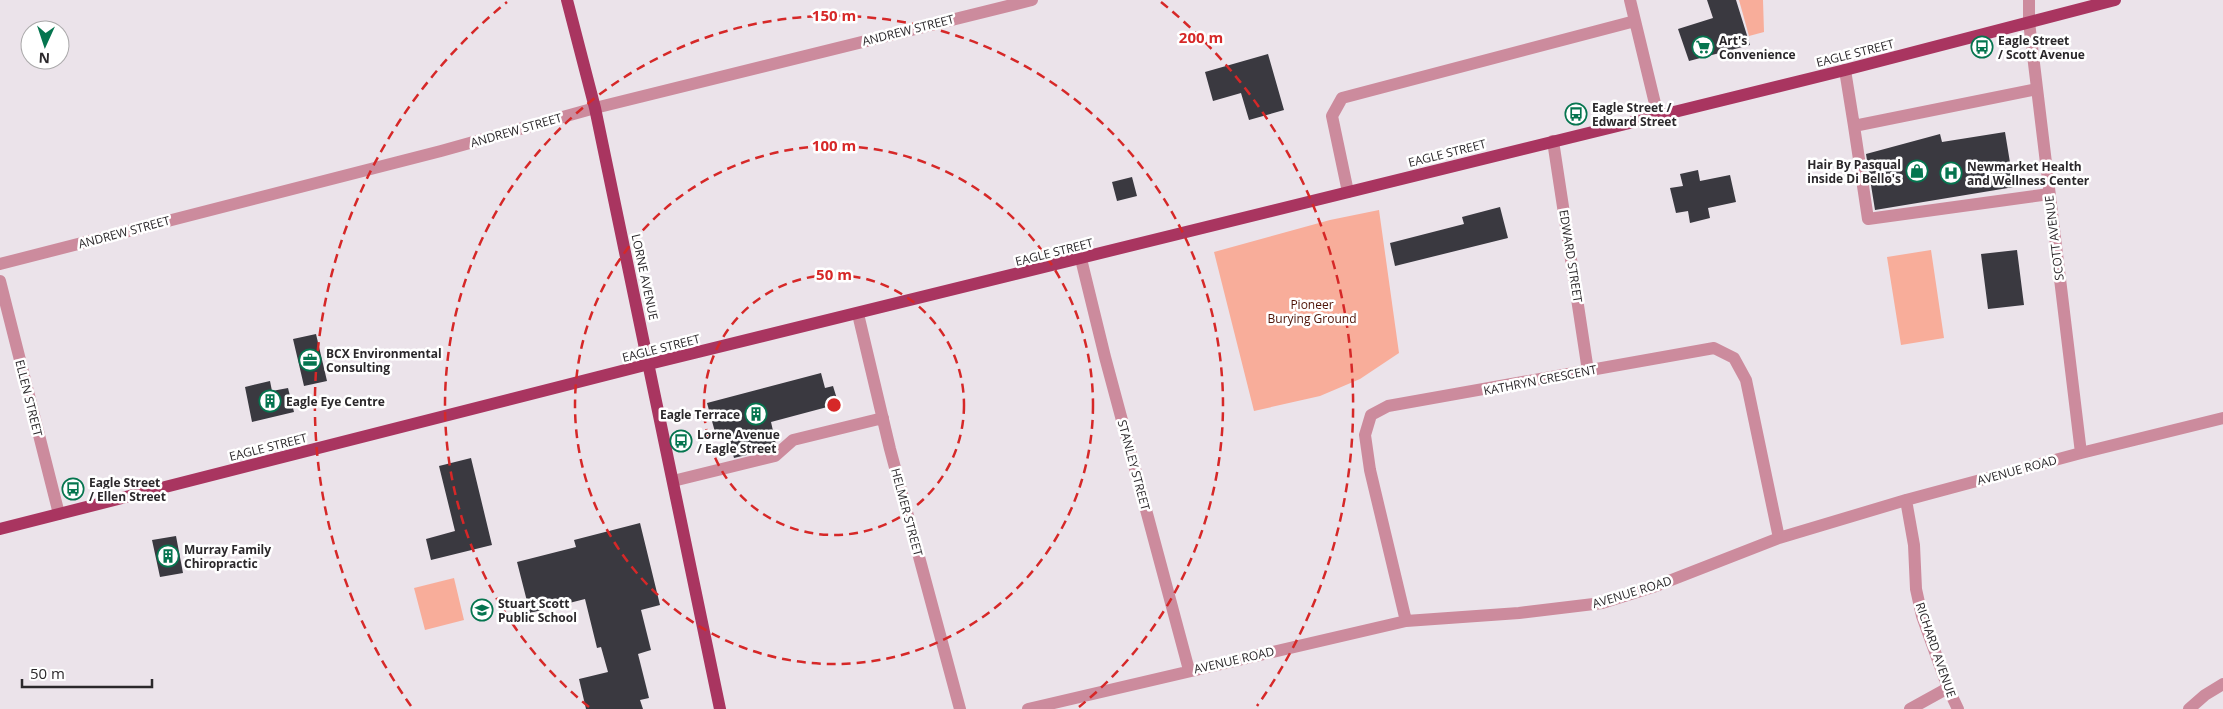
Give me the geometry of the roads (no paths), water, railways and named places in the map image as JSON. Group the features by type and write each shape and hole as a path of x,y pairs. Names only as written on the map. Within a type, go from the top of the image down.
{"main road":[{"name":"LORNE AVENUE","path":"567,0 595,108 720,709"},
{"name":"EAGLE STREET","path":"0,529 649,364 1846,70 2115,0"}],"street":[{"name":"ANDREW STREET","path":"0,264 431,154 595,108 1032,0"},
{"path":"1630,0 1658,116"},
{"name":"SCOTT AVENUE","path":"2029,0 2029,22 2036,89 2081,452"},
{"path":"1348,192 1332,116 1342,98 1635,21"},
{"path":"1846,70 1868,219 2049,194"},
{"path":"1854,126 2036,89"},
{"name":"EDWARD STREET","path":"1554,141 1588,371"},
{"name":"STANLEY STREET","path":"1081,259 1105,357 1189,670"},
{"name":"ELLEN STREET","path":"0,281 59,514"},
{"name":"HELMER STREET","path":"858,314 883,418 960,709"},
{"name":"KATHRYN CRESCENT","path":"1406,621 1370,470 1365,436 1371,415 1388,406 1714,348 1734,358 1746,380 1779,538"},
{"path":"673,481 775,456 793,440 883,418"},
{"name":"AVENUE ROAD","path":"1028,709 1406,621 1509,614 1602,603 1656,586 1779,538 1906,500 2081,452 2223,418"},
{"name":"RICHARD AVENUE","path":"1906,500 1914,545 1916,589 1920,607 1948,688 1958,709"},
{"path":"2189,709 2204,695 2223,684"},
{"path":"1910,709 1948,688"}],"place":[{"name":"Art's Convenience","path":"1703,47"},
{"name":"Eagle Street / Scott Avenue","path":"1982,47"},
{"name":"Eagle Street / Edward Street","path":"1576,114"},
{"name":"Hair By Pasqual inside Di Bello's","path":"1917,171"},
{"name":"Newmarket Health and Wellness Center","path":"1951,173"},
{"name":"BCX Environmental Consulting","path":"310,360"},
{"name":"Eagle Eye Centre","path":"270,401"},
{"name":"Eagle Terrace","path":"756,414"},
{"name":"Lorne Avenue / Eagle Street","path":"681,441"},
{"name":"Eagle Street / Ellen Street","path":"73,489"},
{"name":"Murray Family Chiropractic","path":"168,556"},
{"name":"Stuart Scott Public School","path":"482,610"}],"park label":[{"name":"Pioneer Burying Ground","path":"1312,311"}]}
